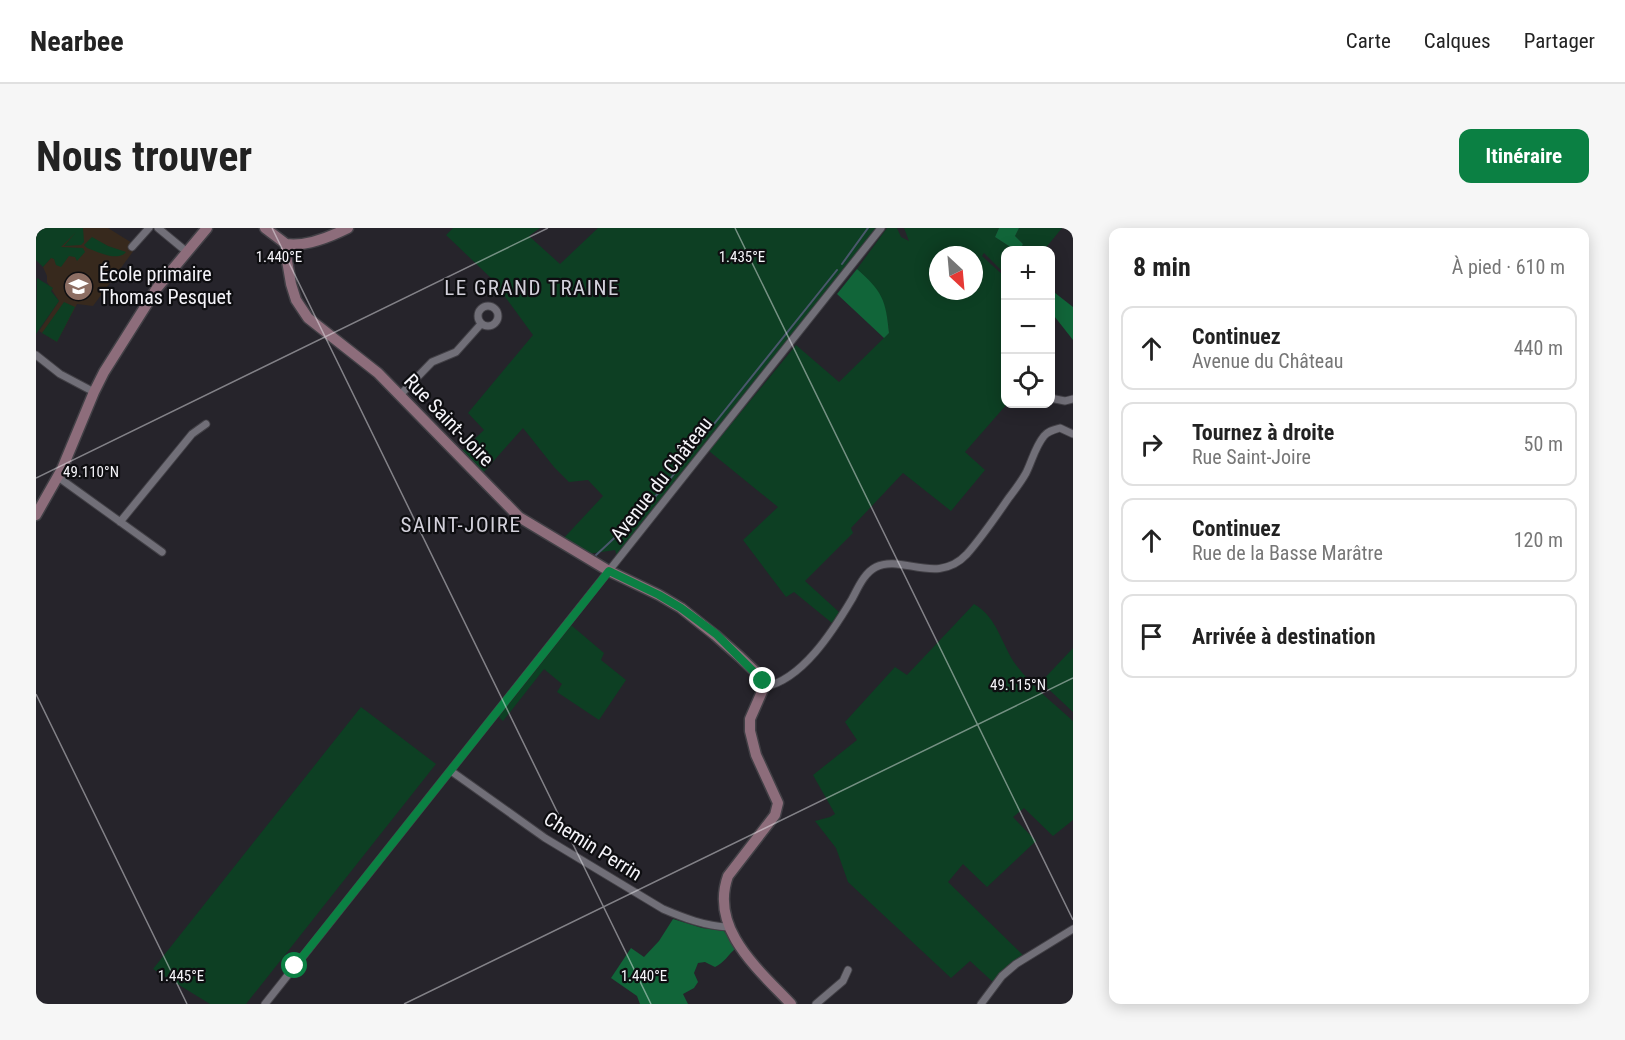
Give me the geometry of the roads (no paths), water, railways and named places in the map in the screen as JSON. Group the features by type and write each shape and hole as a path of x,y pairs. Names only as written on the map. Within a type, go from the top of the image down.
{"street":[{"path":"132,247 149,228"},
{"path":"158,228 187,252"},
{"path":"36,515 58,477 93,392 120,345 157,288 207,228"},
{"path":"265,228 286,244 296,246 348,228"},
{"name":"Avenue du Château","path":"265,1004 881,228"},
{"name":"Rue Saint-Joire","path":"286,244 291,284 296,300 308,318 354,353 400,395 519,517 609,571 681,608 716,634 760,676 764,687"},
{"path":"400,395 432,362 456,352 481,324"},
{"path":"36,355 60,374 93,392"},
{"path":"1055,399 1065,401 1073,399"},
{"path":"120,522 192,434 206,424"},
{"path":"791,1004 741,948 728,927 723,895 728,876 775,815 778,803 756,756 750,731 750,719 754,707 764,687 775,685 792,674 821,645 838,622 868,572 878,566 890,564 926,568 949,566 965,555 989,526 1025,474 1045,435 1060,428 1073,434"},
{"path":"58,477 162,552"},
{"name":"Chemin Perrin","path":"451,771 545,838 663,909 716,927 728,927"},
{"path":"981,1004 1002,976 1016,964 1073,929"},
{"path":"816,1004 843,981 848,970"}],"waterway":[{"path":"842,264 868,228"},
{"path":"595,556 624,529 628,521 648,505 666,484 837,270"}],"place":[{"name":"École primaire Thomas Pesquet","path":"78,286"}],"district":[{"name":"LE GRAND TRAINE","path":"532,288"},
{"name":"SAINT-JOIRE","path":"461,525"}]}
